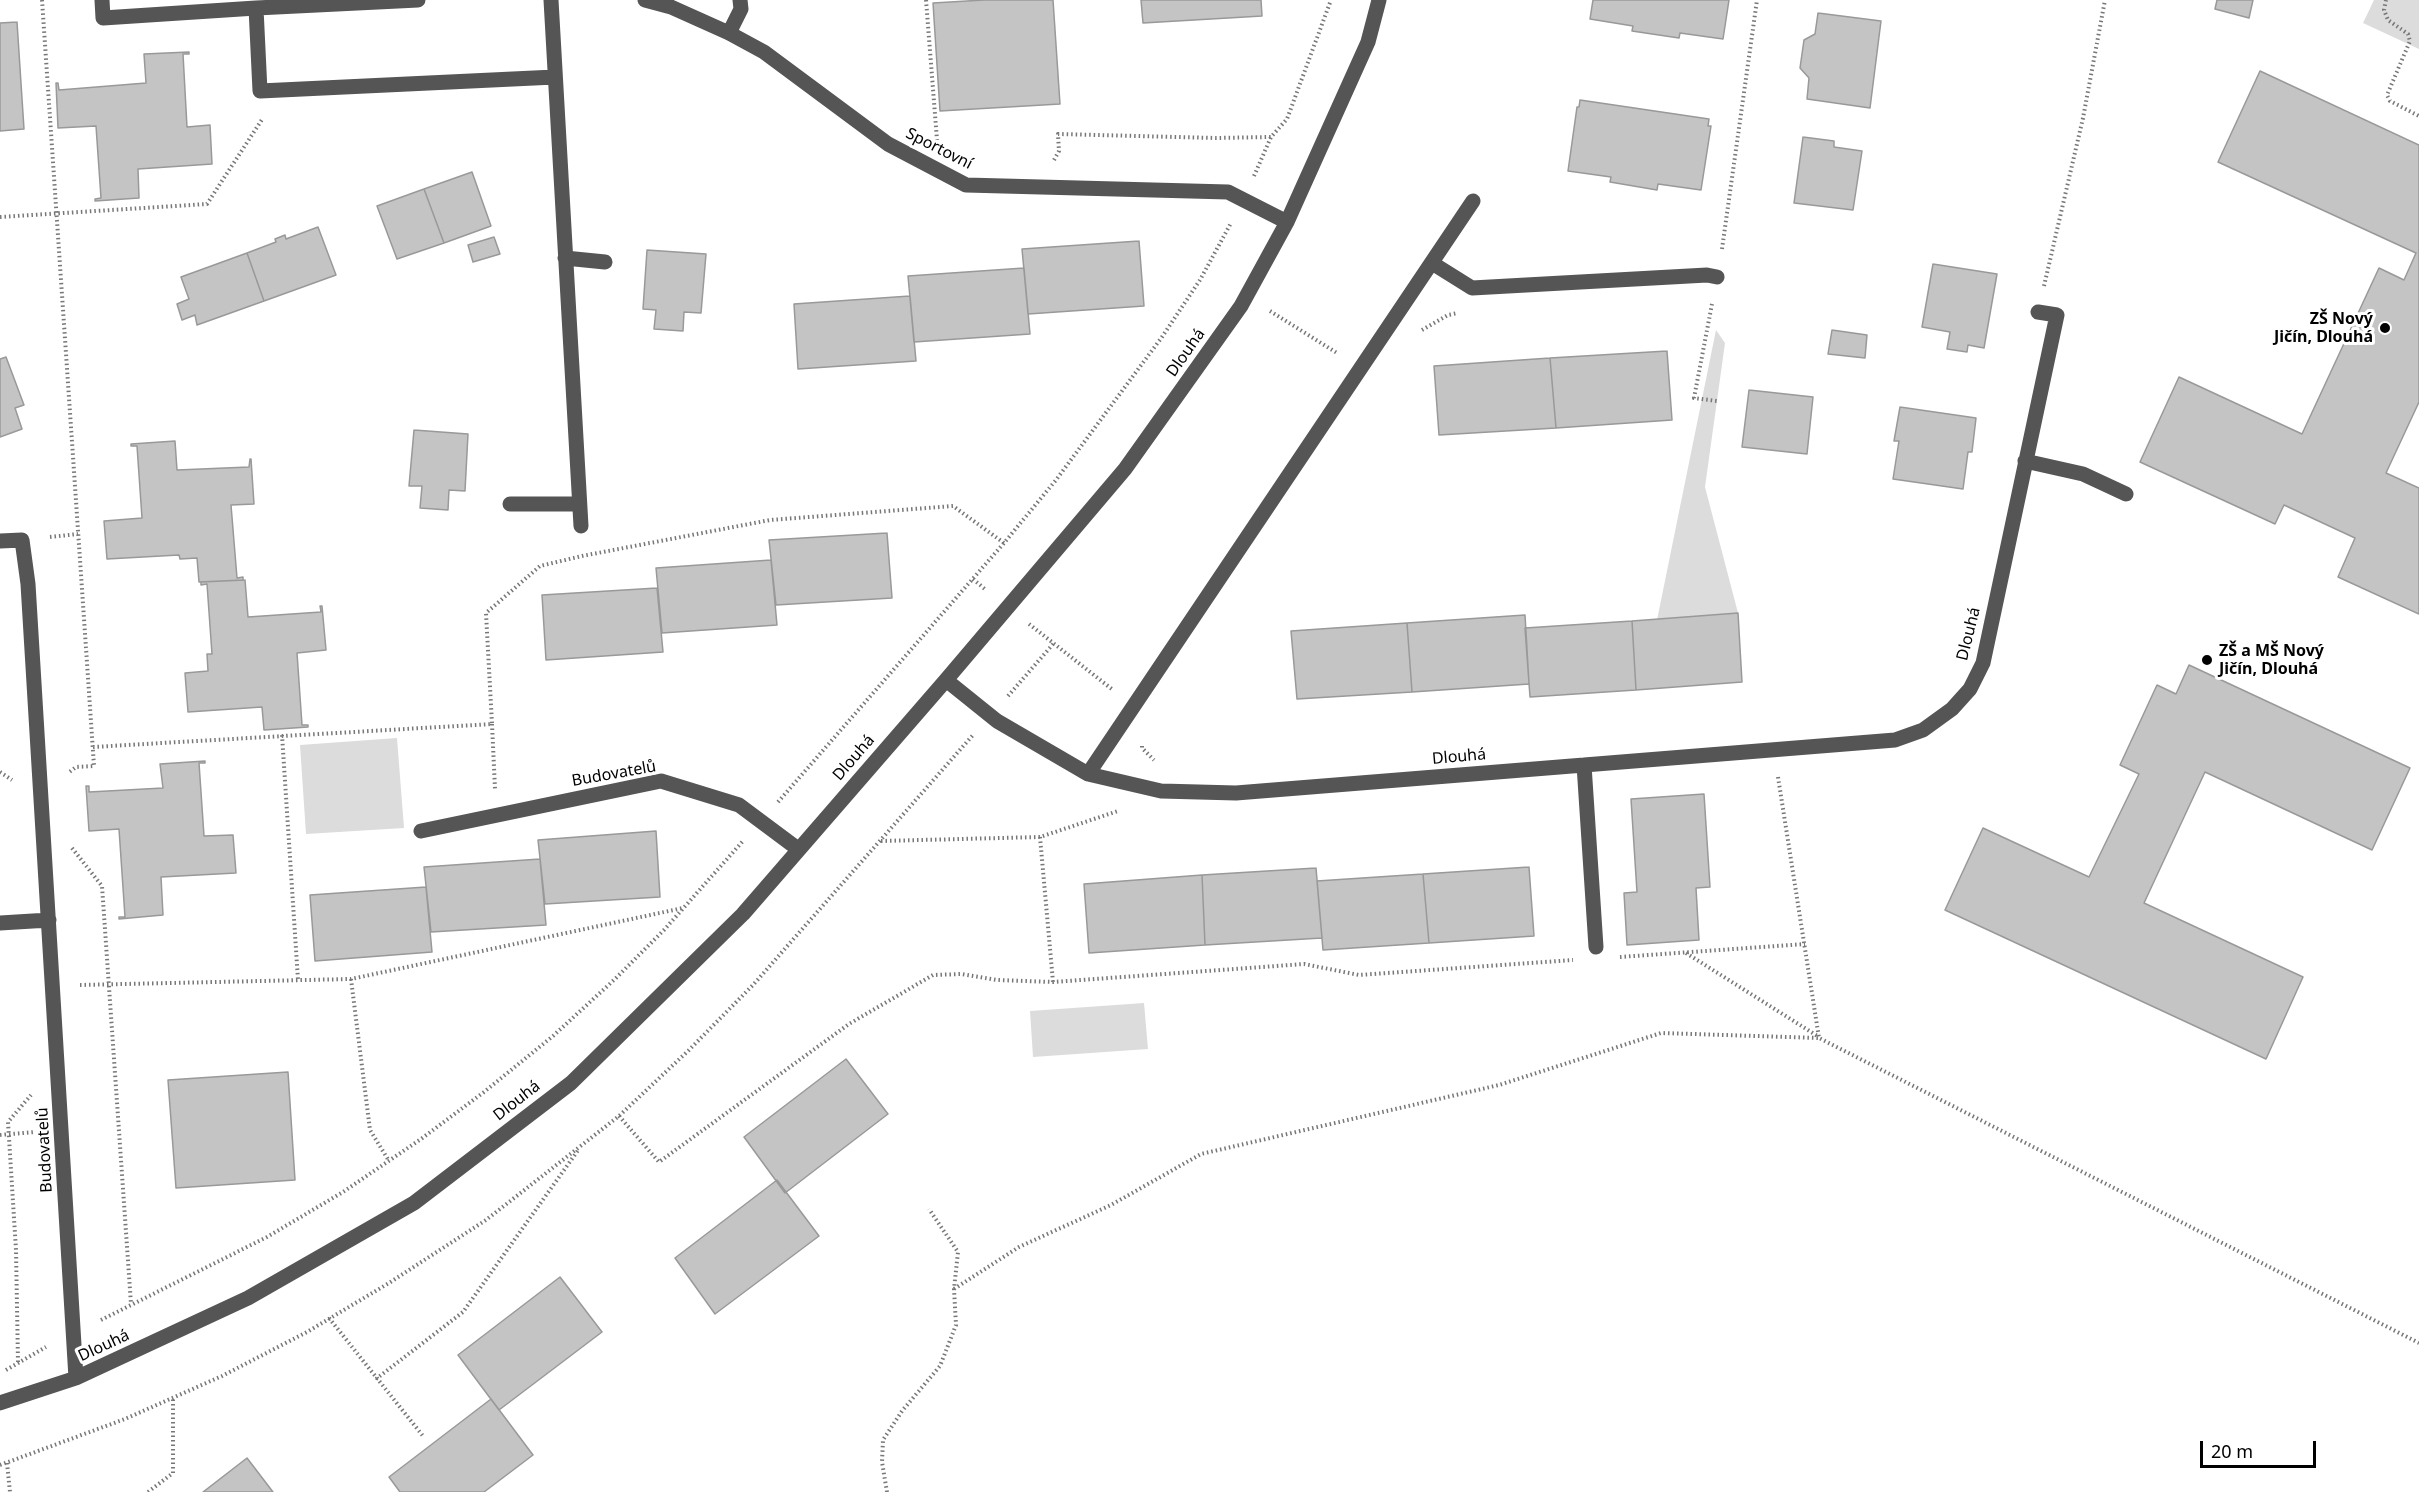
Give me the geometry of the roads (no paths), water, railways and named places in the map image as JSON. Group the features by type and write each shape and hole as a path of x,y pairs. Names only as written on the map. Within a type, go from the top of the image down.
{"street":[{"path":"102,0 103,18 418,0"},
{"path":"551,0 580,526"},
{"name":"Sportovní","path":"645,0 671,7 729,33 764,52 888,144 966,185 1228,192 1287,222"},
{"path":"729,33 741,9 740,0"},
{"name":"Dlouhá","path":"0,1403 76,1378 248,1298 414,1203 571,1083 742,914 1009,608 1125,469 1241,306 1287,222 1368,42 1379,0"},
{"path":"256,8 260,91 555,77"},
{"path":"1088,774 1473,201"},
{"path":"565,258 605,262"},
{"path":"1432,262 1472,288 1707,275 1717,277"},
{"name":"Dlouhá","path":"946,680 997,721 1088,774 1161,791 1236,793 1895,740 1923,730 1952,709 1970,689 1983,663 2057,315 2038,312"},
{"path":"2025,462 2083,474 2126,494"},
{"path":"510,504 579,504"},
{"name":"Budovatelů","path":"0,541 22,540 28,584 76,1378"},
{"path":"1584,765 1596,947"},
{"name":"Budovatelů","path":"421,831 661,781 739,805 798,849"},
{"path":"0,923 49,920"}],"place":[{"name":"ZŠ Nový Jičín, Dlouhá","path":"2385,328"},
{"name":"ZŠ a MŠ Nový Jičín, Dlouhá","path":"2207,660"}]}
